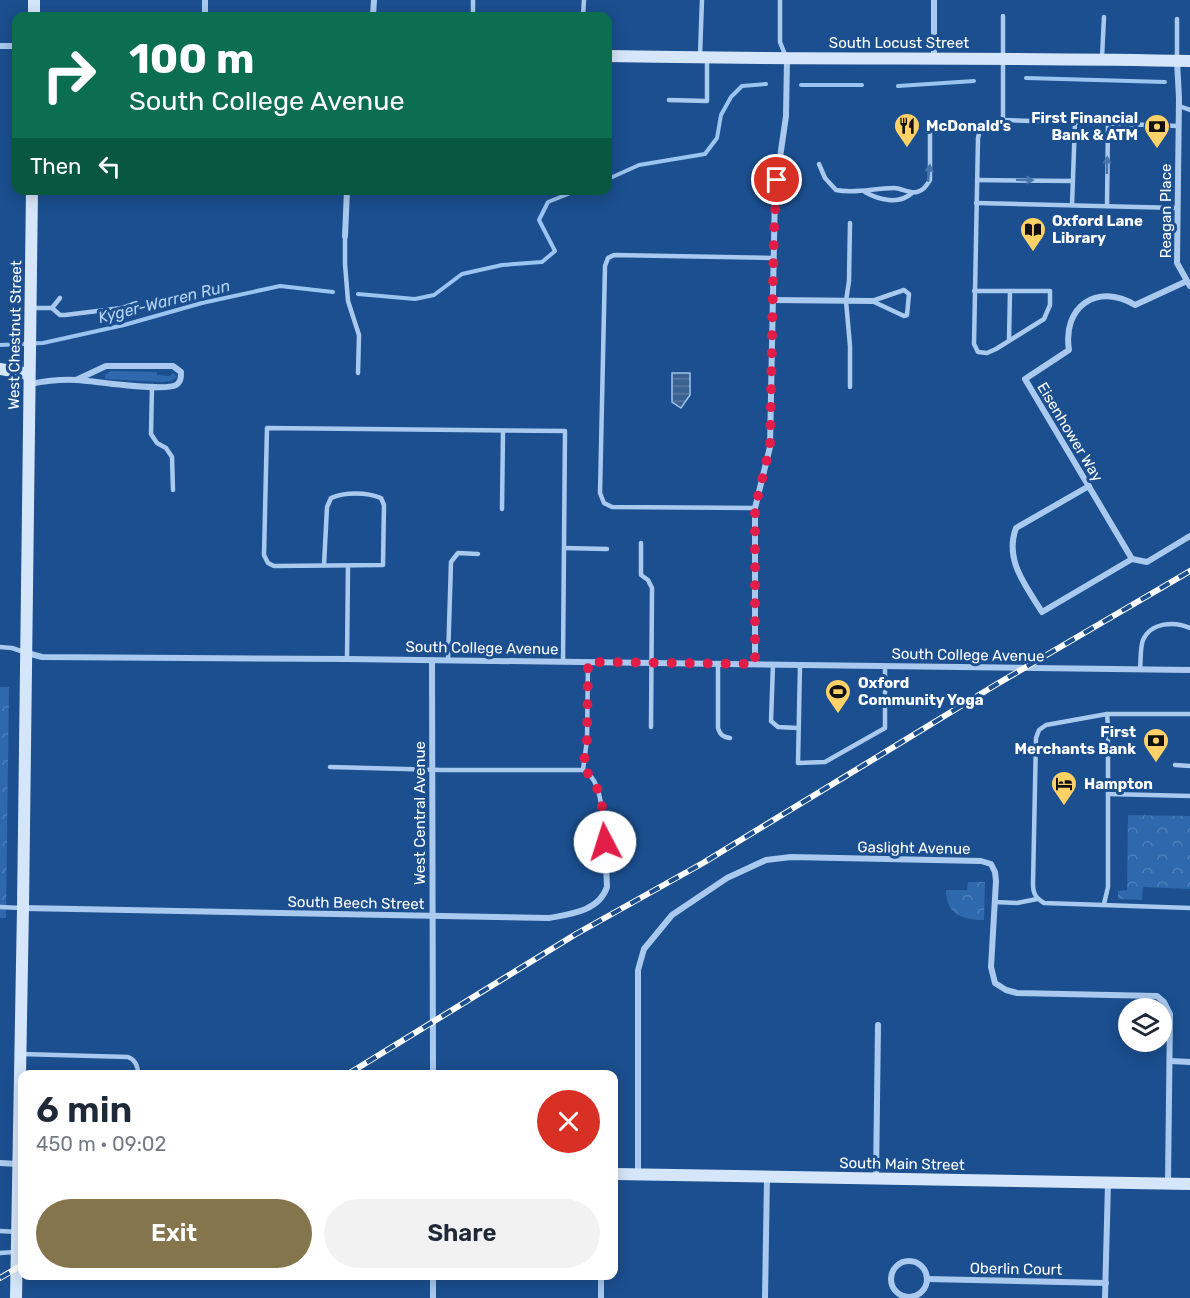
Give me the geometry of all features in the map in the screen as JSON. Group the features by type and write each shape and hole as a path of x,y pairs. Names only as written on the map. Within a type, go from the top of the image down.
{"main road":[{"name":"South Locust Street","path":"612,56 787,59 934,57 1190,61"},
{"name":"West Chestnut Street","path":"21,1070 32,195"},
{"path":"0,369 29,379"},
{"name":"South Main Street","path":"618,1174 1190,1184"},
{"name":"West Chestnut Street","path":"16,1298 18,1209"}],"street":[{"path":"934,0 934,57"},
{"path":"755,664 755,508 770,447 775,192 786,116 787,59"},
{"name":"Reagan Place","path":"1177,61 1179,106 1177,263 1189,282"},
{"path":"345,236 347,195"},
{"name":"Eisenhower Way","path":"1132,559 1025,379 1069,350 1068,340 1075,315 1091,299 1100,295 1113,295 1136,305 1189,282"},
{"path":"773,300 872,301"},
{"path":"29,379 76,380 152,387 174,386 178,384 181,372 173,366 106,366 76,380"},
{"path":"1089,486 1016,528 1012,547 1013,560 1017,571 1042,612 1132,559 1148,562 1190,536"},
{"name":"South College Avenue","path":"26,653 42,657 652,662 1190,670"},
{"name":"West Central Avenue","path":"432,660 433,1070"},
{"name":"South Beech Street","path":"23,908 549,918 574,914 593,906 604,897 607,887 604,819"},
{"name":"Gaslight Avenue","path":"638,1174 638,970 644,949 672,915 727,878 766,860 791,857 981,861 990,864 995,872 991,967 995,983 1006,990 1017,993 1157,996 1164,1002 1170,1014 1168,1184"},
{"path":"876,1179 878,1025"},
{"path":"1170,1061 1190,1062"},
{"path":"0,1163 18,1164"},
{"path":"765,1298 767,1177"},
{"path":"1105,1298 1108,1183"},
{"path":"908,1261 919,1265 927,1279 922,1290 913,1297 901,1295 891,1281 898,1265 908,1261"},
{"name":"Oberlin Court","path":"927,1279 1106,1283"},
{"path":"433,1280 433,1298"},
{"path":"601,1280 601,1298"}],"lane":[{"path":"669,100 707,101 703,58 702,0"},
{"path":"780,0 780,42 787,59"},
{"path":"1003,16 1003,120"},
{"path":"1102,60 1104,17"},
{"path":"1177,19 1177,61"},
{"path":"1179,106 1190,110"},
{"path":"974,291 1050,291 1050,305 1044,319 987,353 978,352 974,344 974,291 980,129 993,121 1003,120 1179,126"},
{"path":"865,192 884,200 902,200 926,188 930,180 930,121"},
{"path":"1072,205 1075,122"},
{"path":"1107,206 1108,123"},
{"path":"819,164 825,178 836,190 865,192 876,188 902,188 912,193"},
{"path":"977,180 1073,181"},
{"path":"976,203 1178,208"},
{"path":"850,223 849,281 846,301 850,387"},
{"path":"345,236 348,302 358,335 358,373"},
{"path":"755,508 612,507 604,502 600,493 605,266 608,258 615,255 773,258"},
{"path":"904,290 909,294 907,315 904,316 872,301 904,290"},
{"path":"1009,340 1010,291"},
{"path":"52,308 60,298"},
{"path":"30,308 52,308 60,315 65,315 122,308 136,303"},
{"path":"152,387 152,434 157,443 166,447 172,457 173,490"},
{"path":"324,565 327,507 330,498 339,494 373,494 381,498 384,505 383,565 274,566 267,563 264,555 267,428 565,431 563,661"},
{"path":"502,509 503,431"},
{"path":"641,543 641,575 648,580 652,588 651,727"},
{"path":"564,548 607,549"},
{"path":"448,660 451,562 458,553 478,554"},
{"path":"346,659 348,566"},
{"path":"1140,669 1143,641 1148,633 1169,624 1179,623 1190,628"},
{"path":"0,647 26,653"},
{"path":"583,770 587,740 588,662"},
{"path":"718,663 718,728 719,733 730,738"},
{"path":"773,664 771,721 778,727 798,728"},
{"path":"800,665 798,763 825,762 885,728 885,666"},
{"path":"1190,714 1107,714 1046,725 1039,730 1036,738 1033,892 1037,899 1044,903 1190,908"},
{"path":"1104,904 1108,887 1107,714"},
{"path":"1175,765 1190,766"},
{"path":"330,767 583,770 589,773 596,785 604,819"},
{"path":"1108,794 1190,796"},
{"path":"995,902 1017,903 1037,899"},
{"path":"0,907 23,908"},
{"path":"21,1054 128,1057 138,1066 138,1070"},
{"path":"0,1231 17,1232"},
{"path":"0,1253 17,1252"}],"green space":[{"path":"111,371 157,372 157,375 170,376 173,373 177,377 163,382 105,379 105,375"},
{"path":"0,687 9,687 6,918 0,918"},
{"path":"1128,815 1190,816 1190,889 1143,887 1142,900 1118,899 1118,891 1127,890"},
{"path":"968,882 985,882 984,920 963,917 952,910 949,905 946,890 967,890"}],"shaded area":[{"path":"672,373 690,373 690,395 681,408 672,402"}],"waterway":[{"name":"Kyger-Warren Run","path":"1026,78 1165,82"},
{"name":"Kyger-Warren Run","path":"898,86 974,81"},
{"name":"Kyger-Warren Run","path":"612,177 639,165 705,154 717,138 721,115 731,97 742,86 766,84"},
{"name":"Kyger-Warren Run","path":"801,85 862,85"},
{"name":"Kyger-Warren Run","path":"358,294 415,299 434,295 462,274 502,265 542,262 555,251 539,220 548,202 566,195"},
{"name":"Kyger-Warren Run","path":"0,345 43,343 280,286 333,292"}],"railway":[{"path":"355,1070 576,934 703,863 997,684 1190,571"},
{"path":"0,1278 18,1267"}],"place":[{"name":"McDonald's","path":"907,149"},
{"name":"First Financial Bank & ATM","path":"1157,150"},
{"name":"Oxford Lane Library","path":"1033,253"},
{"name":"Oxford Community Yoga","path":"838,715"},
{"name":"First Merchants Bank","path":"1156,764"},
{"name":"Hampton","path":"1064,807"}],"route":[{"path":"605,842 604,819 596,785 589,773 583,770 587,740 588,662 755,664 755,508 770,447 777,180"}]}
